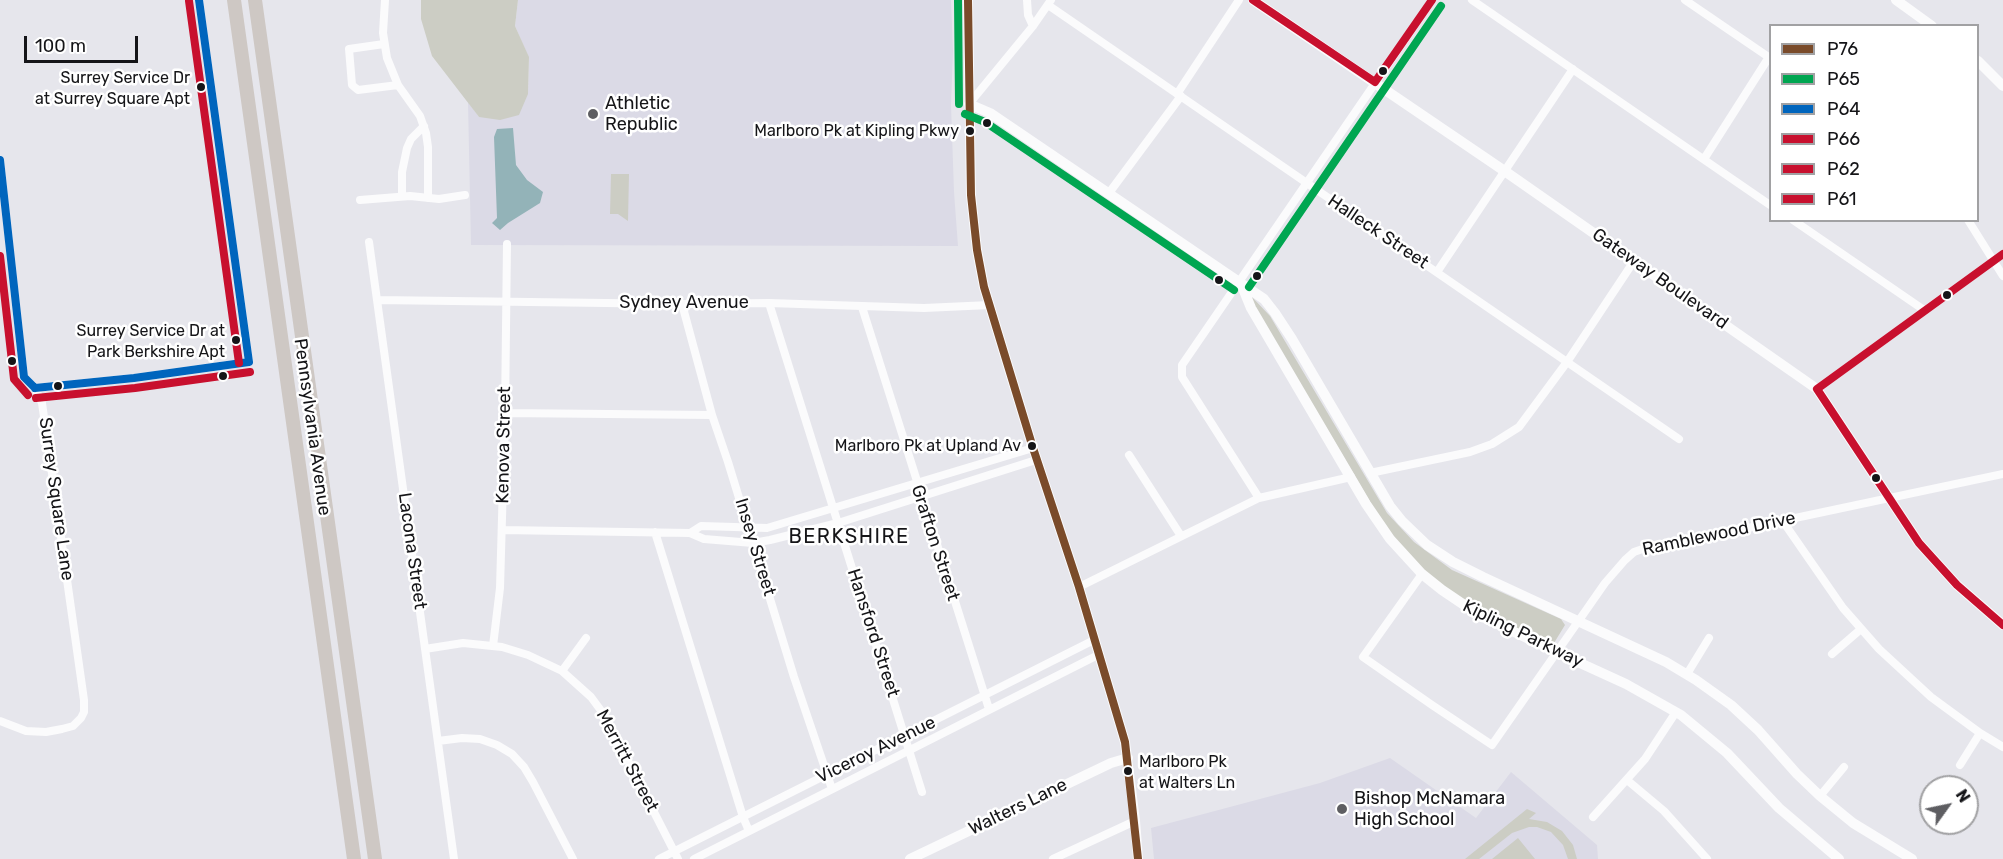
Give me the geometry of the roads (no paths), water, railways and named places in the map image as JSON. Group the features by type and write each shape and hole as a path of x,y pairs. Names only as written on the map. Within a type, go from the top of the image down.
{"highway":[{"name":"Pennsylvania Avenue","path":"234,0 354,859"},
{"name":"Pennsylvania Avenue","path":"255,0 375,859"}],"street":[{"path":"35,388 134,378 249,362 199,0"},
{"path":"385,0 384,44 389,65 398,85 420,116 424,126 428,147 428,198"},
{"path":"968,0 973,218 977,250 990,305 1032,448 1079,587 1125,742 1136,821 1138,859"},
{"path":"1027,0 1027,11 1033,26"},
{"path":"1109,193 1179,95 1239,0"},
{"name":"Gateway Boulevard","path":"1253,0 1506,172 1817,389 1919,543 1969,596 2003,625"},
{"path":"1259,498 1180,370 1432,0"},
{"path":"1472,0 1769,204"},
{"path":"1685,0 1769,57"},
{"path":"1896,0 1929,24"},
{"path":"969,104 1050,2"},
{"name":"Halleck Street","path":"1050,2 1179,95 1678,439"},
{"path":"384,44 349,49 352,85 358,90 398,85"},
{"path":"1704,159 1769,60"},
{"path":"1979,63 2003,86"},
{"path":"1437,272 1573,69"},
{"name":"Kipling Parkway","path":"969,104 990,112 1258,294 1275,313 1390,506 1402,521 1437,552 1483,577 1666,662 1687,674 1738,712 1820,796 1853,823 1911,859"},
{"path":"402,196 402,172 407,148 411,139 424,126"},
{"name":"Surrey Square Lane","path":"0,160 24,377 35,388 42,403 84,700 84,712 81,718 73,726 62,729 26,732 0,721"},
{"path":"360,200 402,196 444,199 465,195"},
{"path":"1797,222 1924,310"},
{"path":"1969,222 2003,276"},
{"name":"Lacona Street","path":"369,242 454,859"},
{"name":"Kenova Street","path":"493,646 500,598 507,244"},
{"path":"1817,389 2003,254"},
{"path":"1370,473 1470,452 1492,444 1524,423 1634,261"},
{"name":"Kipling Parkway","path":"1240,281 1251,308 1351,477 1390,539 1422,574 1479,615 1626,684 1676,712 1704,732 1779,808 1839,859"},
{"name":"Sydney Avenue","path":"377,300 769,303 924,308 990,305"},
{"name":"Hansford Street","path":"769,303 922,792"},
{"name":"Insey Street","path":"681,304 712,415 832,789"},
{"name":"Grafton Street","path":"862,307 990,709"},
{"path":"505,413 712,415"},
{"path":"690,533 701,526 766,528 1032,448"},
{"path":"1129,455 1181,536"},
{"path":"502,531 690,533 704,539 753,543 838,523 1036,460"},
{"name":"Ramblewood Drive","path":"1422,574 1363,657 1492,745 1577,621 1617,567 1634,552 1652,546 1715,535 2003,474"},
{"path":"1079,587 1259,498 1351,477"},
{"path":"1782,520 1825,584 1879,649 1915,683 1980,733 2003,747"},
{"path":"656,532 749,831"},
{"path":"1832,654 1861,629"},
{"path":"562,671 586,638"},
{"path":"1687,674 1709,638"},
{"name":"Viceroy Avenue","path":"658,859 676,855 826,774 1094,640"},
{"name":"Merritt Street","path":"425,649 463,644 493,646 518,651 562,671 591,697 605,716 676,855"},
{"name":"Viceroy Avenue","path":"694,859 1098,656"},
{"path":"1593,817 1645,759 1676,712"},
{"path":"1960,765 1980,733"},
{"path":"438,741 462,738 480,739 512,754 524,767 533,782 573,859"},
{"name":"Walters Lane","path":"910,859 1111,763 1128,758"},
{"path":"1820,796 1844,767"},
{"path":"1627,780 1664,811 1707,859"},
{"path":"1053,859 1136,821"}],"water":[{"path":"513,128 516,165 527,180 543,192 540,203 500,230 492,223 497,218 494,137 497,129"}],"place":[{"name":"Surrey Service Dr at Surrey Square Apt","path":"201,87"},
{"name":"Athletic Republic","path":"593,114"},
{"name":"Marlboro Pk at Kipling Pkwy","path":"970,131"},
{"name":"Surrey Service Dr at Park Berkshire Apt","path":"236,340"},
{"name":"Marlboro Pk at Upland Av","path":"1032,446"},
{"name":"Marlboro Pk at Walters Ln","path":"1128,771"},
{"name":"Bishop McNamara High School","path":"1342,809"}],"district":[{"name":"BERKSHIRE","path":"849,537"}]}
